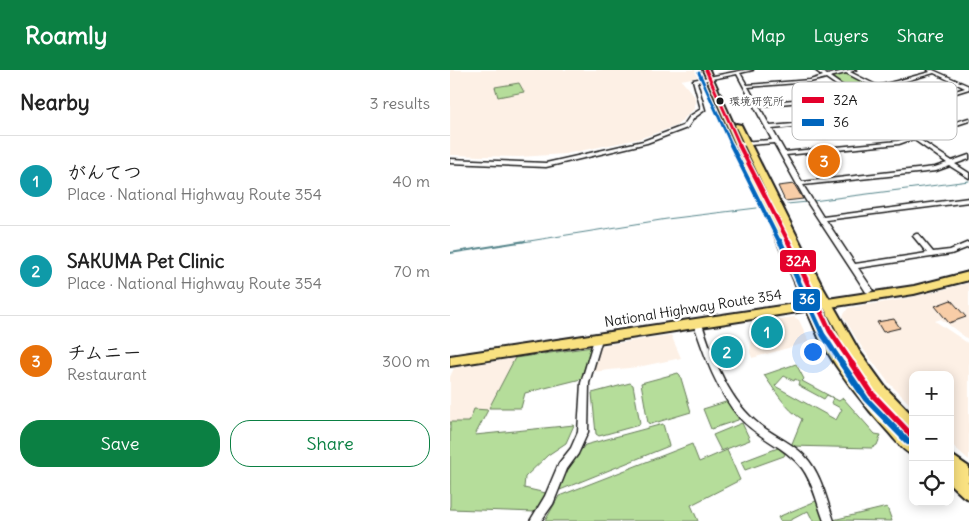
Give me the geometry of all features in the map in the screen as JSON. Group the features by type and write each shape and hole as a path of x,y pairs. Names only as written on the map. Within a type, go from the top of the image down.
{"highway":[{"name":"National Highway Route 354","path":"450,361 930,287 969,276"}],"main road":[{"path":"706,70 712,78 806,282"},
{"path":"712,70 712,78"},
{"path":"754,168 826,303 865,369 909,419"},
{"path":"754,168 808,306 824,337 850,380 887,424 909,445"},
{"path":"830,330 868,388 909,433"},
{"path":"951,461 969,475"},
{"path":"954,473 969,484"},
{"path":"954,479 969,492"},
{"path":"954,487 969,499"}],"street":[{"path":"450,161 546,165 646,142 685,127 692,116 704,106 695,81 752,70"},
{"path":"817,70 834,82"},
{"path":"745,86 827,77 854,70"},
{"path":"897,82 932,71 956,82"},
{"path":"847,72 866,82"},
{"path":"738,73 800,184 870,290"},
{"path":"957,82 969,88"},
{"path":"957,92 969,88"},
{"path":"756,105 792,102"},
{"path":"957,123 969,119"},
{"path":"769,128 792,126"},
{"path":"783,154 886,144 905,140"},
{"path":"917,140 969,176"},
{"path":"743,144 776,141"},
{"path":"800,184 936,169 969,157"},
{"path":"822,218 969,200"},
{"path":"916,236 932,255"},
{"path":"854,266 951,252 969,244"},
{"path":"698,324 717,374 729,395 752,424 796,455 805,465 829,521"},
{"path":"535,521 549,500 563,466 575,451 583,432 585,383 598,339"}],"shaded area":[{"path":"450,70 695,70 697,77 681,80 695,97 695,108 676,126 638,139 565,154 519,157 450,155"},
{"path":"969,283 969,340 941,319 935,321 969,344 969,460 954,447 954,371 909,371 909,403 888,382 861,346 843,316 848,308 904,299"},
{"path":"794,317 799,320 809,342 752,358 750,352 751,343 761,322"},
{"path":"671,335 681,358 638,367 591,372 599,346"},
{"path":"515,358 475,435 450,450 450,377 454,368"}],"green space":[{"path":"848,73 865,82 838,82 831,77"},
{"path":"519,83 524,92 498,97 495,87"},
{"path":"592,347 581,379 525,393 521,408 489,408 515,358"},
{"path":"796,364 804,379 802,381 839,401 843,398 875,434 881,435 877,445 872,448 791,446 802,419 786,405 764,375","holes":["784,376 794,381 795,379 799,381 798,385 824,399 827,395 833,398 831,403 842,409 836,420 775,386"]},
{"path":"678,373 691,412 651,424 648,423 641,383"},
{"path":"630,383 633,385 639,425 599,436 596,434 592,393"},
{"path":"729,401 739,416 738,420 711,429 703,409"},
{"path":"474,409 488,410 475,435 574,425 566,443 548,455 525,477 524,488 546,493 536,512 450,509 450,422 469,422"},
{"path":"742,423 750,440 721,451 713,435"},
{"path":"663,424 669,446 560,490 558,488 570,464 585,445"},
{"path":"692,444 699,462 727,450 740,480 691,505 698,521 545,521 559,496"},
{"path":"778,448 785,454 784,456 745,470 741,462"},
{"path":"816,501 824,521 813,521 808,511 789,521 780,521 778,517"},
{"path":"887,507 892,521 833,520 883,508"}],"building":[{"path":"794,184 803,199 785,201 778,186"},
{"path":"951,300 966,317 949,323 935,306"},
{"path":"894,319 900,328 883,332 877,322"},
{"path":"771,326 775,338 764,340 760,328"},
{"path":"733,343 737,358 720,361 716,345"}],"waterway":[{"path":"813,201 969,181"},
{"path":"787,204 808,202"},
{"path":"517,243 667,219 757,208"},
{"path":"450,253 525,241"}],"tunnel":[{"path":"806,282 830,331"}],"transit line":[{"name":"32A","path":"706,70 750,169 773,208 830,331 872,394 909,433"},
{"name":"36","path":"699,73 743,172 766,211 823,335 866,399 908,442"}],"place":[{"name":"環境研究所","path":"720,101"},
{"name":"チムニー","path":"824,161"},
{"name":"がんてつ","path":"767,332"},
{"name":"SAKUMA Pet Clinic","path":"727,352"}]}
